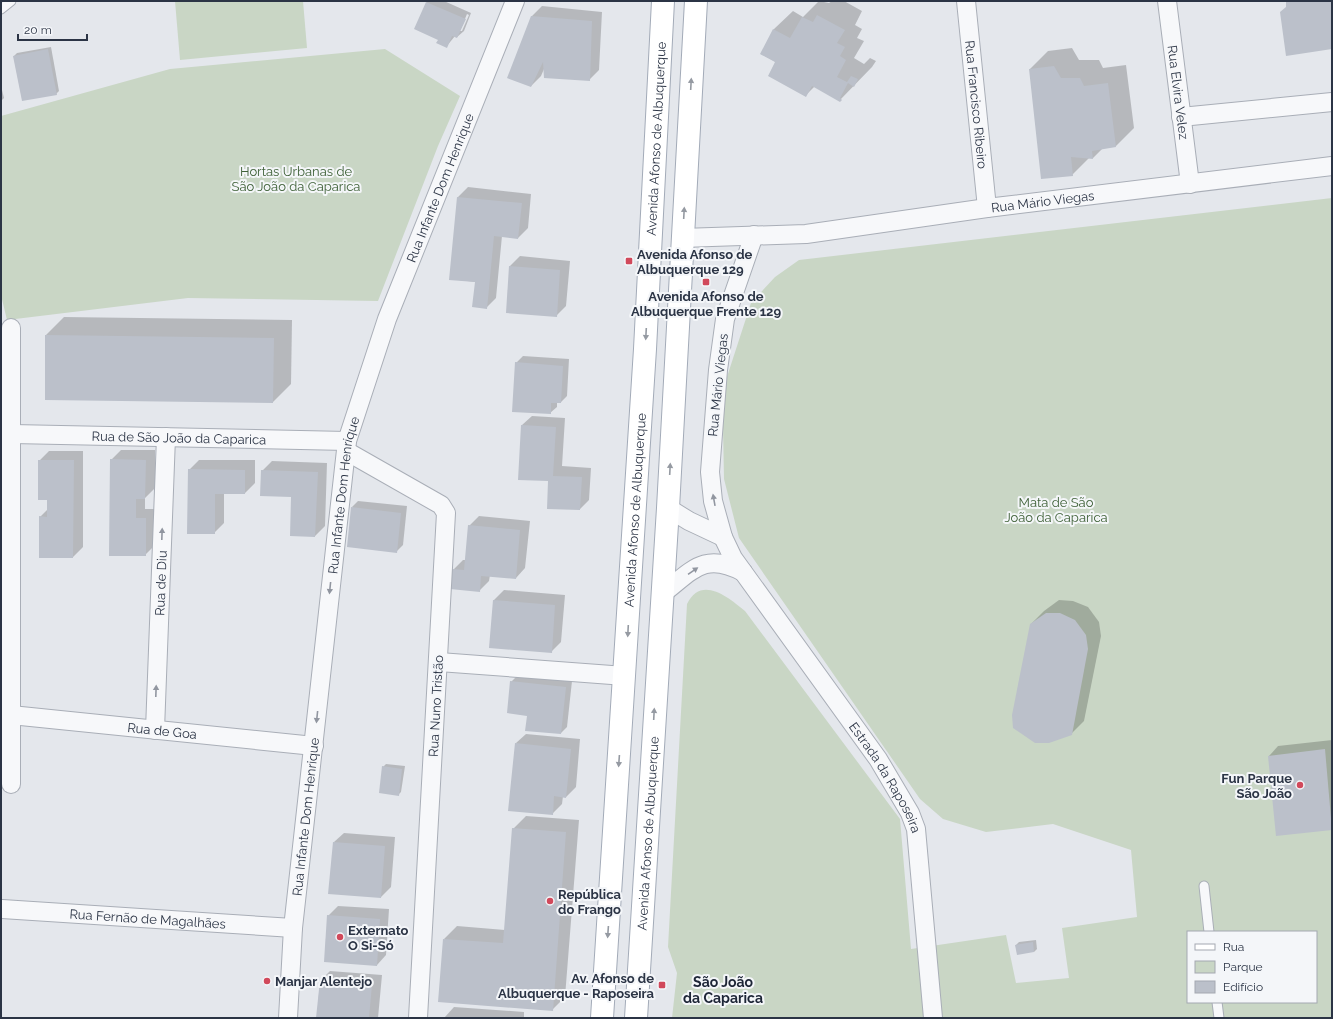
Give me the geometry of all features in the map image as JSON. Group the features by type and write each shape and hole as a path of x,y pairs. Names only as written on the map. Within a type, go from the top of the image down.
{"main road":[{"name":"Avenida Afonso de Albuquerque","path":"602,1018 645,349 663,1"},
{"name":"Avenida Afonso de Albuquerque","path":"636,1018 668,508 696,1"}],"street":[{"name":"Rua Infante Dom Henrique","path":"288,1018 293,928 346,446 386,319 515,1"},
{"name":"Rua Francisco Ribeiro","path":"966,1 987,208"},
{"name":"Rua Elvira Velez","path":"1167,1 1190,184"},
{"path":"1182,117 1332,102"},
{"name":"Rua Mário Viegas","path":"682,238 806,234 987,208 1332,166"},
{"name":"Rua Mário Viegas","path":"724,537 713,501 710,472 718,370 725,319 754,235"},
{"path":"11,328 11,784"},
{"name":"Rua de São João da Caparica","path":"12,434 166,437 346,446"},
{"name":"Rua de Diu","path":"155,730 166,437"},
{"name":"Rua Nuno Tristão","path":"346,446 442,505 446,513 439,662 418,1018"},
{"path":"668,508 689,521 724,537"},
{"name":"Estrada da Raposeira","path":"724,537 733,558 878,759 910,813 916,829 933,1018"},
{"name":"Estrada da Raposeira","path":"662,594 693,570 705,564 718,562 728,564 744,573"},
{"path":"439,662 625,676"},
{"name":"Rua de Goa","path":"11,715 314,746"},
{"name":"Rua Fernão de Magalhães","path":"2,909 293,928"}],"lane":[{"path":"1,8 11,1"},
{"path":"1204,886 1209,931"},
{"path":"1217,1003 1219,1018"}],"green space":[{"path":"175,1 303,1 307,48 180,60"},
{"name":"Hortas Urbanas de São João da Caparica","path":"385,49 460,96 438,146 378,301 188,298 7,320 1,295 1,116 170,69"},
{"name":"Mata de São João da Caparica","path":"1332,198 1332,1018 672,1018 677,973 668,947 687,604 693,595 700,591 715,591 731,600 745,611 900,819 911,949 1006,935 1016,983 1069,978 1062,928 1137,917 1131,850 1053,824 986,832 943,819 920,799 739,538 724,479 723,427 725,383 751,303 775,277 799,260"}],"building":[{"path":"1286,1 1332,1 1332,49 1286,56 1280,12 1286,7"},
{"path":"426,2 466,19 457,38 452,36 447,48 436,43 438,40 414,29"},
{"path":"817,15 845,30 837,43 845,47 840,56 846,60 837,77 847,82 851,76 858,79 854,87 848,83 840,98 842,100 840,102 812,86 806,97 768,76 775,62 760,54 773,29 790,38 802,17 813,22"},
{"path":"531,16 592,21 590,81 544,78 543,62 531,87 507,78"},
{"path":"48,49 57,95 22,101 13,56"},
{"path":"1054,66 1061,78 1080,78 1084,86 1108,83 1116,147 1092,151 1093,159 1071,157 1073,176 1041,179 1029,69"},
{"path":"457,197 522,203 518,239 494,236 487,309 472,307 475,282 449,280"},
{"path":"509,266 560,270 557,317 506,313"},
{"path":"45,335 274,338 273,403 45,400"},
{"path":"515,362 563,366 561,403 551,403 551,414 512,412"},
{"path":"521,425 556,427 553,476 582,477 580,510 547,509 548,481 518,480"},
{"path":"110,459 146,460 145,499 136,499 136,518 146,518 146,556 109,556"},
{"path":"38,460 74,460 73,558 39,558 39,516 47,517 47,500 38,500"},
{"path":"188,469 245,470 245,494 215,494 215,534 187,534"},
{"path":"261,470 318,472 315,537 290,536 291,497 260,496"},
{"path":"351,507 401,513 397,553 347,547"},
{"path":"468,525 520,530 516,579 481,576 480,592 450,589 452,569 464,570"},
{"path":"493,600 555,605 552,653 489,648"},
{"path":"1046,613 1060,613 1075,620 1086,635 1088,649 1072,735 1049,743 1035,743 1013,728 1012,715 1030,624"},
{"path":"510,681 566,687 561,734 525,731 527,716 507,713"},
{"path":"515,743 571,749 566,798 554,796 553,815 508,811"},
{"name":"Fun Parque São João","path":"1325,749 1332,830 1276,836 1268,756"},
{"path":"382,766 402,769 399,796 379,793"},
{"path":"512,828 566,832 553,1011 438,1002 443,939 503,943"},
{"path":"333,842 385,846 381,898 328,894"},
{"path":"327,915 380,919 377,966 324,962"},
{"path":"1033,942 1034,952 1017,955 1015,945"},
{"path":"320,980 372,985 369,1018 316,1018"}],"place":[{"name":"Avenida Afonso de Albuquerque 129","path":"629,261"},
{"name":"Avenida Afonso de Albuquerque Frente 129","path":"706,282"},
{"name":"Fun Parque São João","path":"1300,785"},
{"name":"República do Frango","path":"550,901"},
{"name":"Externato O Si-Só","path":"340,937"},
{"name":"Manjar Alentejo","path":"267,981"},
{"name":"Av. Afonso de Albuquerque - Raposeira","path":"662,985"}],"district":[{"name":"São João da Caparica","path":"723,990"}]}
